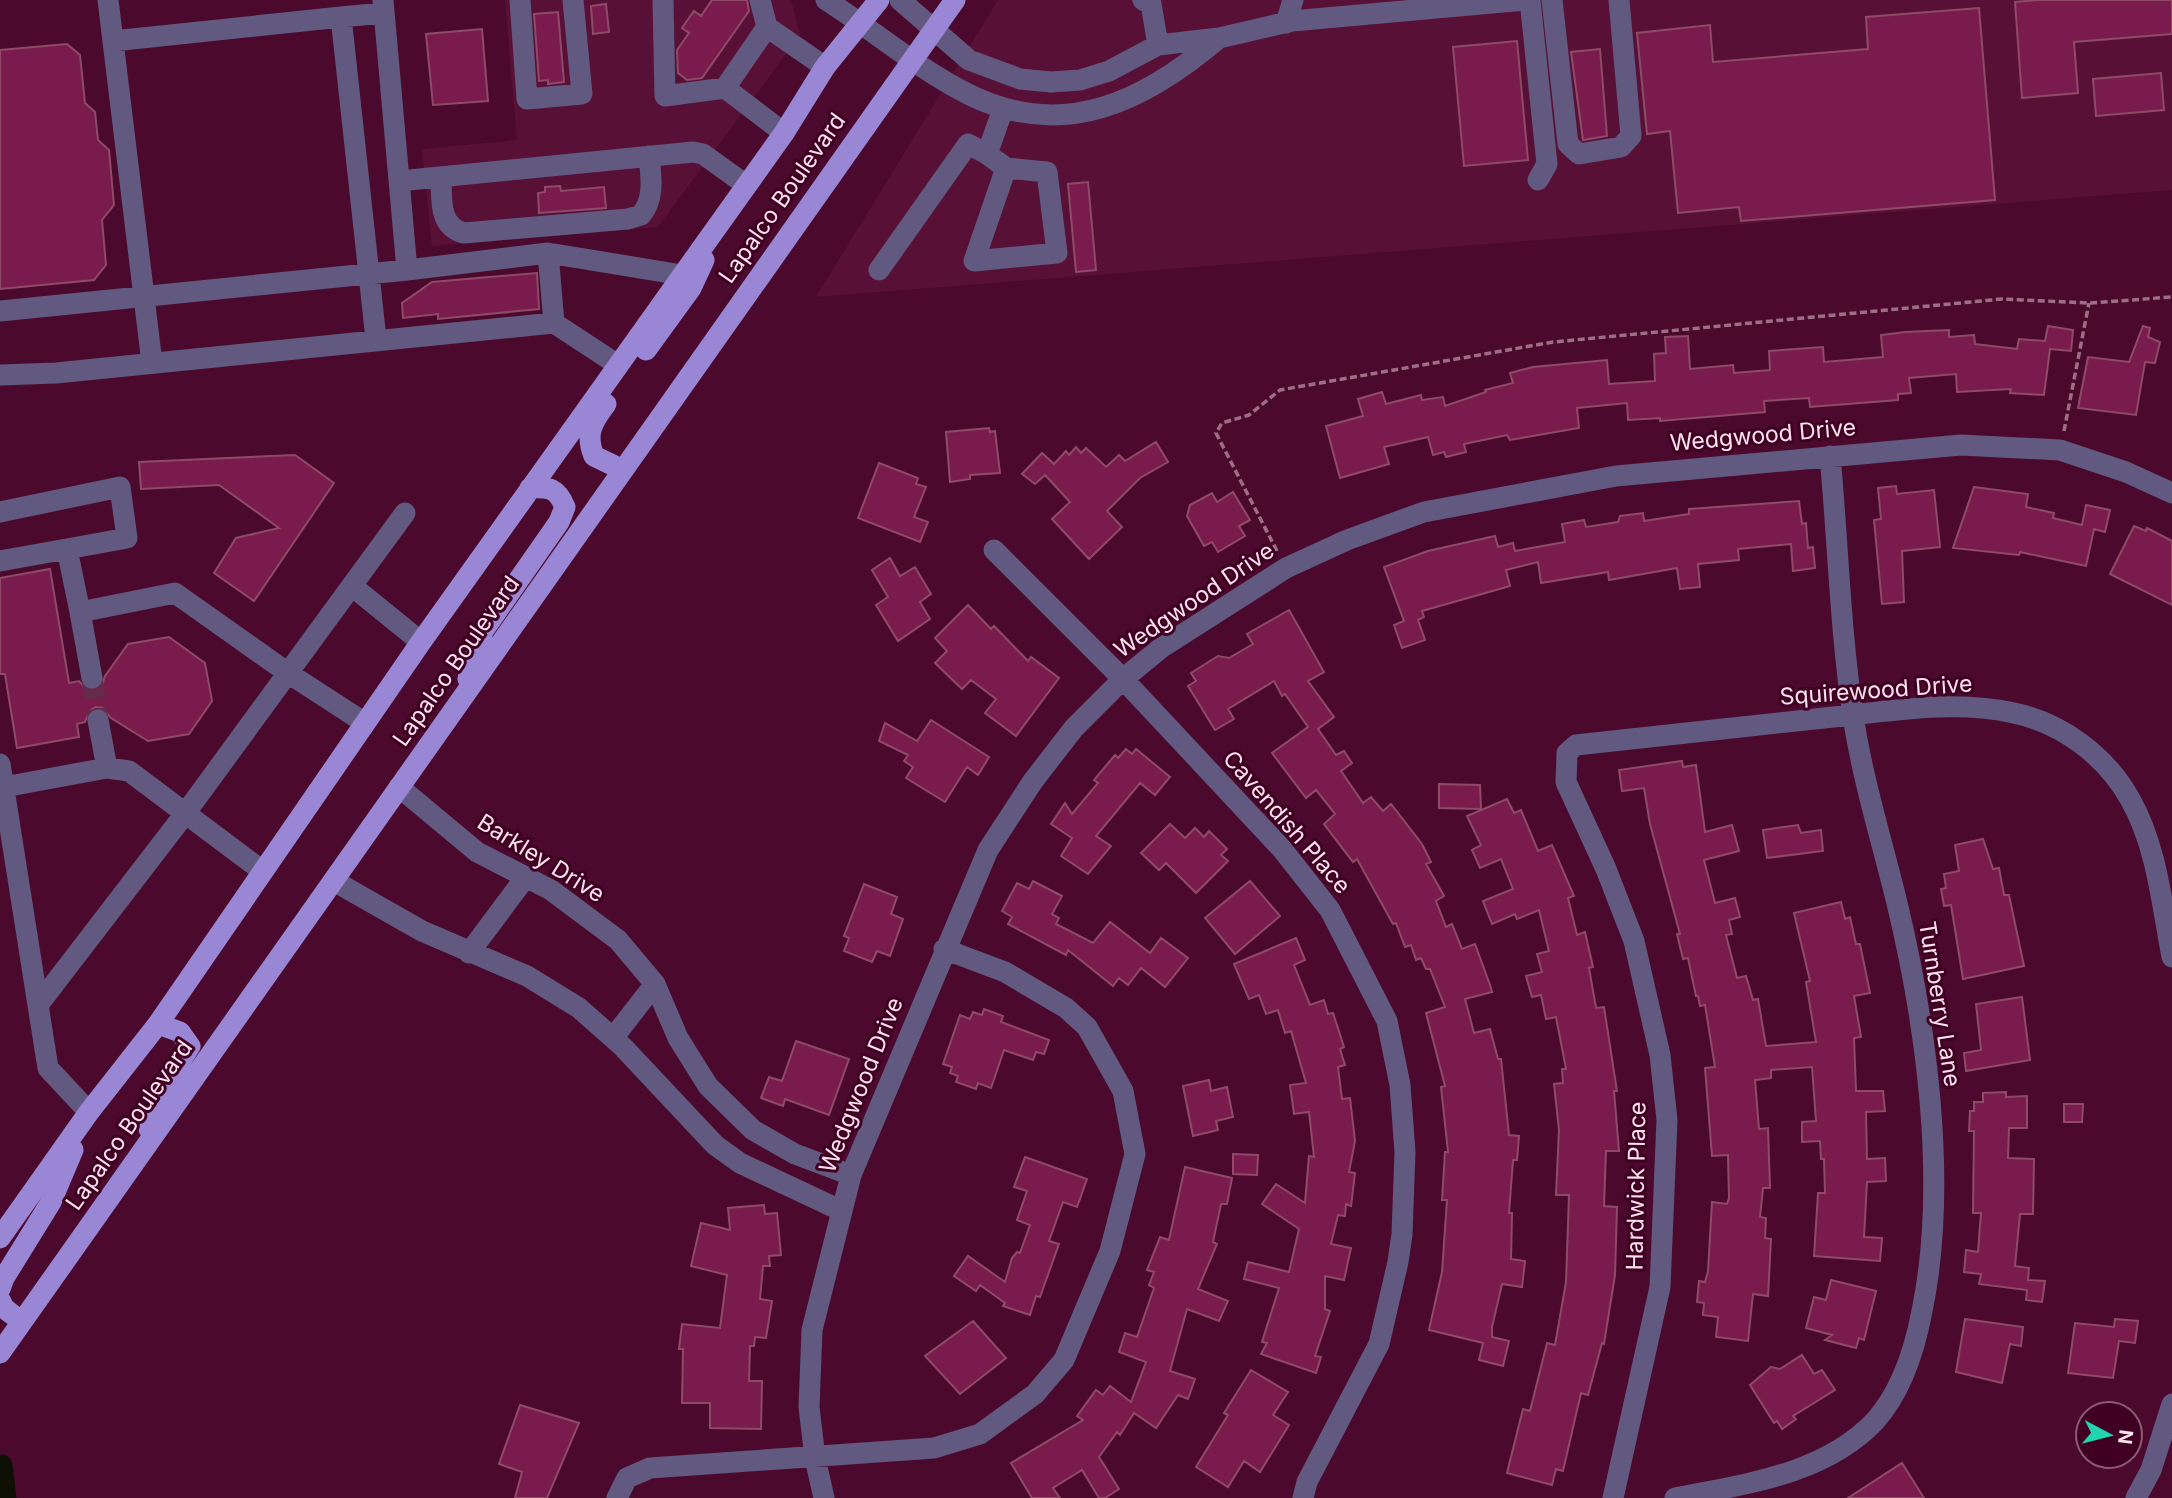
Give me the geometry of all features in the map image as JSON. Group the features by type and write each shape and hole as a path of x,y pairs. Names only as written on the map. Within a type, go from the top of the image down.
{"main road":[{"name":"Lapalco Boulevard","path":"0,1238 89,1112 158,1024 261,870 421,642 784,133 825,67 879,0"},
{"name":"Lapalco Boulevard","path":"0,1353 955,0"},
{"path":"623,470 594,456 588,441 592,423 691,288 726,214"},
{"path":"463,697 483,631 559,522 565,507 560,494 550,487 530,488"},
{"path":"137,1160 167,1082 190,1046 180,1032 158,1024"},
{"path":"0,1289 4,1278 51,1202 89,1112"},
{"path":"0,1300 4,1308 22,1322"}],"street":[{"path":"107,0 152,363"},
{"path":"520,0 527,99 582,94 573,0"},
{"path":"663,0 665,96 725,88 784,133"},
{"path":"760,0 768,27 825,67"},
{"path":"826,0 967,94 1003,109 1076,115 1113,106 1181,70 1219,38"},
{"path":"900,0 932,31 969,60 1020,79 1051,82 1080,80 1109,71 1158,45 1219,38 1286,23 1528,0 1547,164 1538,180"},
{"path":"1143,0 1151,4 1156,16 1158,45"},
{"path":"1286,23 1293,0"},
{"path":"1552,0 1567,144 1579,154 1621,147 1631,136 1619,0"},
{"path":"113,41 341,18 384,6 407,270"},
{"path":"341,18 376,339"},
{"path":"725,88 768,27"},
{"path":"987,154 1003,109"},
{"path":"879,270 968,144 1006,168 1047,172 1057,254 974,261 1006,168"},
{"path":"399,181 649,156 703,154 746,185"},
{"path":"440,177 445,219 451,228 464,233 628,219 641,215 648,204 651,186 649,156"},
{"path":"0,311 548,253 682,275"},
{"path":"548,253 555,323"},
{"path":"0,375 152,363 555,323 618,365"},
{"name":"Wedgwood Drive","path":"824,1498 815,1458 809,1407 812,1330 851,1175 988,850 1033,781 1074,728 1124,678 1161,648 1286,568 1347,540 1424,512 1616,476 1961,445 2060,450 2126,472 2172,493"},
{"name":"Turnberry Lane","path":"1675,1498 1767,1479 1827,1458 1875,1420 1900,1381 1918,1332 1932,1263 1931,1143 1926,1054 1898,905 1853,715 1830,456"},
{"path":"0,512 120,487 127,538 0,561"},
{"path":"38,1005 184,815 405,513"},
{"path":"67,549 92,678"},
{"name":"Cavendish Place","path":"994,550 1124,678 1282,849 1330,910 1387,1021 1400,1085 1405,1152 1402,1234 1398,1262 1379,1344 1307,1482 1303,1498"},
{"path":"352,586 421,642"},
{"path":"80,612 175,593 288,673 365,723"},
{"name":"Squirewood Drive","path":"1567,762 1567,753 1576,746 1853,715 1966,706 2015,713 2063,730 2097,756 2130,798 2152,854 2172,957"},
{"path":"98,720 107,768"},
{"name":"Hardwick Place","path":"1567,762 1566,782 1606,869 1634,941 1660,1055 1667,1120 1660,1287 1613,1498"},
{"path":"0,764 48,1068 89,1112"},
{"path":"4,787 107,768 129,771 184,815 261,870"},
{"name":"Barkley Drive","path":"399,787 477,852 551,890 618,940 655,985 678,1038 708,1086 753,1130 794,1154 851,1175"},
{"path":"468,953 525,878"},
{"path":"334,881 422,932 527,975 579,1008 613,1038 699,1131 740,1163 842,1211"},
{"path":"617,1498 627,1478 650,1468 934,1448 980,1434 1035,1394 1064,1360 1110,1251 1135,1154 1123,1091 1087,1027 1066,1008 1004,972 944,949"},
{"path":"613,1038 655,985"},
{"path":"699,1131 723,1101"},
{"path":"2136,1498 2151,1470 2172,1405"}],"path":[{"path":"1286,568 1216,433 1223,423 1250,415 1280,390 1553,342 2002,299 2089,303 2172,297"},
{"path":"2060,450 2089,303"}],"shaded area":[{"path":"505,0 791,0 800,35 658,227 432,246 422,149 517,140"},
{"path":"998,0 2172,0 2172,190 816,297"}],"building":[{"path":"712,0 747,0 749,11 702,78 687,80 678,73 677,50 689,33 682,28 694,11 701,16"},
{"path":"2172,0 2172,34 2074,42 2078,93 2022,98 2015,2"},
{"path":"606,4 609,32 593,34 591,6"},
{"path":"1979,8 1995,200 1741,221 1739,207 1678,213 1670,131 1647,134 1637,33 1710,25 1713,62 1868,49 1866,17"},
{"path":"558,12 564,82 548,84 548,80 539,81 534,14"},
{"path":"482,29 488,101 433,105 426,34"},
{"path":"1517,41 1528,160 1464,166 1453,47"},
{"path":"67,44 80,55 85,103 95,112 98,140 109,150 114,205 102,220 106,265 94,280 0,289 0,50"},
{"path":"1600,49 1607,136 1583,140 1571,52"},
{"path":"2161,73 2164,110 2096,116 2093,79"},
{"path":"1088,182 1096,270 1076,272 1068,184"},
{"path":"560,186 561,191 604,187 606,208 539,213 538,193 545,192 545,187"},
{"path":"537,273 539,309 438,319 438,314 403,318 402,303 432,282"},
{"path":"2048,326 2073,330 2071,351 2050,349 2044,395 2010,393 2011,389 1957,392 1956,374 1909,378 1911,393 1898,394 1898,400 1810,407 1809,398 1764,401 1765,412 1660,421 1660,418 1628,420 1627,403 1577,408 1579,428 1510,440 1507,435 1464,444 1466,452 1446,457 1444,452 1433,455 1428,437 1384,447 1389,464 1340,478 1326,426 1363,416 1358,399 1382,392 1386,404 1421,395 1422,400 1443,397 1445,406 1486,392 1485,390 1513,383 1510,373 1533,367 1607,360 1609,384 1655,381 1654,354 1666,353 1665,337 1688,336 1690,369 1733,365 1734,373 1770,370 1769,351 1823,347 1824,362 1883,357 1881,335 1905,332 1949,330 1949,337 1974,335 1975,344 2017,349 2019,339 2045,341"},
{"path":"2143,326 2150,328 2148,337 2160,342 2155,363 2145,362 2136,415 2078,408 2088,357 2129,362"},
{"path":"989,428 990,432 995,431 1000,473 970,475 970,479 950,482 946,432"},
{"path":"1156,442 1168,462 1140,478 1107,511 1122,527 1089,559 1052,519 1070,502 1045,475 1035,484 1022,474 1042,453 1054,464 1066,451 1069,455 1076,447 1081,453 1086,448 1106,467 1119,455 1125,461"},
{"path":"295,455 334,483 254,601 214,573 236,538 279,528 219,485 141,489 139,462"},
{"path":"879,463 918,478 916,484 926,487 914,517 928,522 920,542 858,518"},
{"path":"1896,486 1897,494 1934,490 1940,547 1902,551 1904,602 1882,604 1874,520 1881,519 1878,488"},
{"path":"1974,487 2028,494 2026,507 2054,513 2053,518 2082,525 2086,505 2110,510 2105,532 2094,529 2086,566 2020,552 2019,555 1953,548"},
{"path":"1233,492 1250,520 1239,526 1245,536 1218,552 1212,542 1204,546 1187,516 1190,505 1212,493 1217,502"},
{"path":"1799,501 1802,524 1806,523 1808,548 1813,547 1815,568 1793,571 1791,544 1738,549 1739,560 1698,564 1700,587 1680,589 1677,568 1609,580 1608,572 1541,583 1538,562 1506,570 1510,586 1422,611 1424,617 1418,620 1425,640 1402,648 1394,625 1404,621 1384,567 1428,551 1495,536 1498,547 1513,543 1515,551 1565,542 1562,524 1584,520 1586,527 1618,522 1620,516 1643,513 1644,521 1689,514 1689,509"},
{"path":"2134,526 2146,531 2147,528 2172,541 2172,605 2110,574"},
{"path":"890,558 900,576 915,567 931,594 920,602 930,619 898,641 876,605 888,597 872,570"},
{"path":"50,569 69,683 79,681 87,690 95,691 101,688 105,676 128,644 169,637 205,663 212,701 189,734 148,741 111,718 103,708 96,707 89,711 85,722 77,724 79,737 17,748 5,674 0,674 0,578"},
{"path":"968,605 991,629 994,626 1028,661 1031,657 1059,678 1016,736 985,713 996,699 971,680 962,689 935,663 947,651 935,638"},
{"path":"1289,610 1324,672 1308,681 1334,717 1318,729 1336,755 1344,751 1352,763 1341,771 1363,803 1371,797 1383,811 1391,804 1422,844 1431,862 1426,864 1444,896 1436,901 1446,927 1452,924 1462,949 1475,944 1492,992 1465,999 1474,1033 1490,1029 1498,1059 1501,1059 1509,1135 1519,1136 1517,1160 1513,1160 1509,1213 1512,1213 1511,1259 1525,1261 1522,1287 1502,1284 1492,1327 1492,1337 1509,1341 1503,1366 1479,1360 1483,1343 1429,1330 1442,1272 1447,1200 1442,1200 1445,1152 1448,1152 1441,1087 1445,1086 1426,1013 1445,1007 1430,969 1426,969 1421,958 1416,960 1411,945 1405,947 1396,923 1393,924 1357,859 1353,862 1324,824 1335,814 1316,790 1306,798 1272,753 1308,727 1285,694 1282,696 1274,681 1228,709 1234,719 1215,730 1188,686 1196,681 1191,673 1218,656 1229,658 1253,644 1247,634"},
{"path":"931,720 989,757 978,775 967,767 945,802 906,778 913,767 904,761 908,755 879,741 885,723 917,741"},
{"path":"1126,749 1132,754 1136,749 1170,777 1155,795 1140,783 1096,836 1111,846 1088,874 1061,856 1072,838 1051,824 1065,803 1072,814 1098,783 1094,780 1115,755 1118,758"},
{"path":"1682,761 1683,767 1696,765 1705,832 1732,825 1739,851 1704,860 1715,903 1735,898 1740,917 1729,920 1732,934 1726,935 1737,978 1746,976 1753,1000 1758,999 1766,1046 1816,1042 1806,982 1810,981 1794,913 1841,902 1845,919 1850,917 1856,944 1860,944 1870,993 1854,996 1861,1037 1854,1038 1856,1091 1883,1091 1885,1111 1866,1112 1867,1159 1885,1158 1886,1181 1867,1182 1864,1237 1882,1238 1880,1261 1814,1256 1818,1193 1825,1193 1824,1159 1821,1159 1820,1141 1802,1142 1802,1122 1816,1121 1812,1067 1771,1070 1771,1078 1755,1080 1759,1129 1768,1128 1770,1188 1763,1188 1760,1217 1766,1218 1765,1238 1771,1239 1768,1296 1753,1294 1748,1341 1716,1337 1718,1317 1703,1315 1704,1303 1697,1302 1699,1281 1705,1282 1708,1271 1712,1202 1727,1204 1729,1198 1728,1155 1712,1156 1705,1068 1715,1067 1705,1005 1700,1006 1696,996 1688,958 1683,959 1677,934 1680,934 1650,824 1644,788 1622,791 1619,770"},
{"path":"1439,784 1480,785 1481,809 1439,808"},
{"path":"1507,799 1514,813 1521,810 1538,851 1552,845 1574,896 1568,898 1577,935 1585,932 1593,967 1589,968 1596,1008 1604,1007 1617,1091 1614,1091 1619,1151 1606,1151 1604,1206 1617,1207 1615,1275 1604,1344 1602,1343 1588,1395 1581,1393 1563,1471 1556,1469 1552,1485 1507,1473 1523,1409 1530,1411 1547,1343 1555,1345 1566,1282 1569,1195 1556,1195 1559,1130 1554,1084 1563,1083 1562,1069 1566,1069 1556,1017 1546,1019 1541,995 1532,997 1526,976 1542,972 1537,954 1549,951 1539,910 1517,919 1515,914 1492,924 1483,901 1513,889 1501,859 1480,868 1472,850 1481,845 1467,816"},
{"path":"1170,824 1185,838 1195,828 1204,837 1209,831 1227,849 1221,855 1228,861 1196,893 1166,863 1159,870 1141,853"},
{"path":"1798,825 1801,833 1821,830 1823,851 1767,858 1763,830"},
{"path":"1983,839 1993,869 1999,868 2004,895 2009,895 2024,966 1963,979 1951,905 1944,906 1941,889 1946,888 1944,874 1959,871 1955,845"},
{"path":"1033,881 1062,896 1052,914 1059,918 1056,924 1093,943 1110,922 1150,953 1161,938 1188,958 1165,987 1141,968 1128,985 1119,978 1113,986 1068,950 1066,955 1008,924 1012,917 1002,911 1017,883 1029,889"},
{"path":"1250,881 1280,916 1235,954 1205,918"},
{"path":"864,884 897,897 891,914 903,919 890,956 877,951 872,962 844,951 849,938 844,936"},
{"path":"1296,938 1305,960 1294,965 1310,1005 1324,1000 1328,1014 1333,1013 1344,1047 1340,1049 1345,1065 1338,1067 1342,1099 1350,1098 1355,1141 1349,1172 1355,1173 1351,1206 1346,1204 1345,1216 1338,1215 1331,1244 1351,1248 1344,1280 1325,1276 1325,1309 1330,1311 1315,1356 1321,1357 1316,1373 1261,1354 1267,1343 1262,1342 1279,1288 1244,1279 1248,1262 1289,1272 1299,1229 1262,1204 1276,1184 1305,1203 1309,1156 1314,1157 1309,1112 1294,1114 1290,1085 1306,1083 1291,1031 1285,1033 1278,1010 1266,1014 1259,995 1249,999 1234,964"},
{"path":"2022,997 2030,1060 1966,1071 1964,1053 1981,1050 1976,1004"},
{"path":"984,1009 1003,1016 1001,1022 1049,1040 1044,1054 1036,1052 1033,1060 1004,1050 991,1088 978,1083 976,1089 956,1082 958,1076 950,1073 952,1067 943,1064 960,1015 970,1019 973,1012 982,1015"},
{"path":"796,1041 849,1059 829,1115 785,1099 783,1106 761,1098 769,1077 782,1081"},
{"path":"1209,1080 1211,1091 1227,1087 1233,1117 1216,1121 1218,1130 1193,1136 1183,1086"},
{"path":"2006,1092 2006,1097 2027,1096 2027,1128 2009,1128 2008,1158 2034,1159 2033,1214 2020,1214 2015,1266 2029,1268 2028,1280 2045,1281 2042,1302 2026,1300 2027,1290 1979,1284 1981,1274 1964,1272 1966,1250 1978,1252 1981,1213 1973,1213 1974,1131 1969,1131 1970,1111 1974,1111 1974,1102 1983,1102 1983,1093"},
{"path":"2064,1104 2083,1104 2082,1122 2064,1122"},
{"path":"1233,1154 1258,1155 1257,1175 1233,1174"},
{"path":"1025,1157 1087,1179 1077,1207 1063,1202 1049,1241 1059,1244 1040,1297 1036,1296 1030,1315 1003,1306 1005,1303 980,1285 976,1291 954,1276 968,1256 1005,1282 1012,1258 1017,1252 1020,1253 1030,1225 1017,1220 1027,1191 1014,1187"},
{"path":"1185,1167 1232,1178 1227,1204 1221,1204 1213,1242 1217,1244 1198,1289 1228,1301 1219,1321 1187,1309 1170,1371 1195,1379 1188,1399 1178,1395 1156,1428 1134,1413 1120,1435 1117,1432 1099,1457 1119,1489 1105,1498 1099,1498 1082,1470 1053,1488 1060,1498 1032,1498 1011,1463 1083,1420 1077,1416 1096,1390 1103,1395 1110,1386 1131,1402 1146,1362 1119,1352 1125,1333 1137,1337 1154,1288 1149,1285 1154,1272 1147,1270 1160,1237 1169,1240"},
{"path":"764,1205 765,1214 777,1213 781,1255 769,1256 770,1266 763,1266 760,1299 772,1301 766,1338 755,1337 754,1346 750,1346 749,1381 762,1381 761,1429 710,1428 710,1403 682,1403 683,1349 679,1349 682,1324 720,1328 727,1275 691,1266 701,1223 730,1230 728,1208"},
{"path":"1831,1280 1876,1291 1864,1340 1859,1338 1856,1348 1825,1340 1832,1335 1806,1328 1814,1297 1826,1300"},
{"path":"1965,1319 2023,1327 2021,1346 2010,1344 2002,1383 1956,1372"},
{"path":"2115,1319 2138,1321 2135,1343 2119,1341 2113,1378 2068,1373 2075,1323 2114,1327"},
{"path":"973,1321 1006,1358 960,1394 925,1356"},
{"path":"1802,1355 1814,1374 1822,1370 1835,1390 1793,1416 1796,1419 1782,1429 1777,1421 1774,1423 1750,1385 1771,1367 1780,1369"},
{"path":"1251,1370 1288,1392 1273,1415 1289,1425 1260,1472 1244,1461 1228,1487 1196,1467 1228,1415 1224,1413"},
{"path":"520,1405 579,1423 547,1498 515,1498 522,1472 499,1464"},
{"path":"1902,1463 1924,1498 1848,1498"}],"waterway":[{"path":"2,1465 6,1498"}],"tunnel":[{"path":"92,678 98,720"}]}
